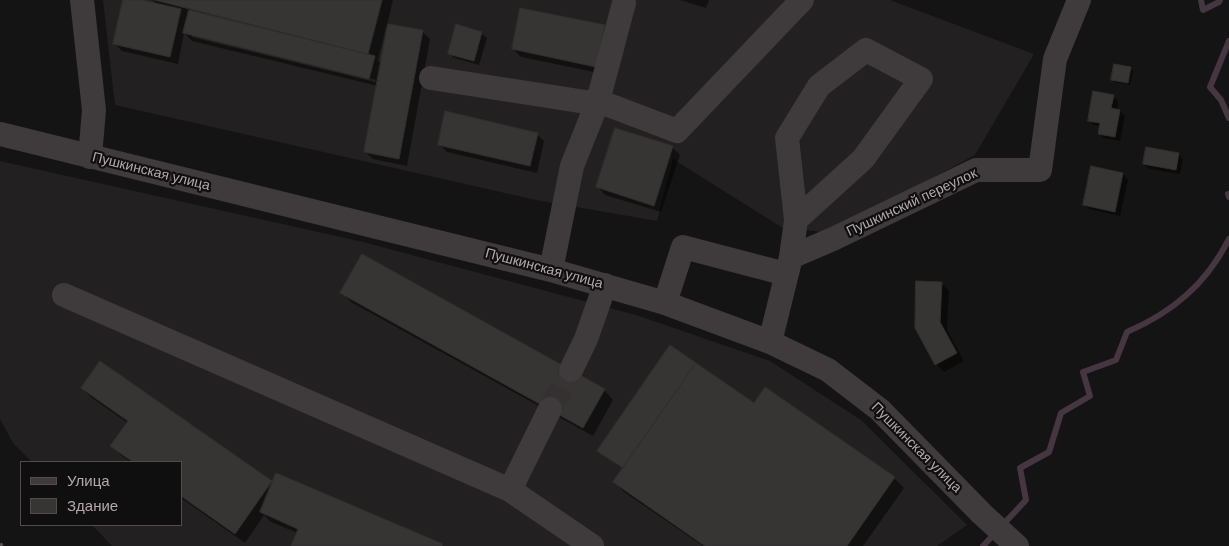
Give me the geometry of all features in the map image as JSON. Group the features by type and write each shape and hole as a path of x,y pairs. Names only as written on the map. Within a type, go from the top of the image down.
{"street":[{"path":"82,0 94,110 90,157"},
{"path":"431,78 586,102 598,101 677,131 802,0"},
{"name":"Пушкинский переулок","path":"789,265 842,235 976,170 1040,170 1055,59 1079,0"},
{"path":"551,270 572,166 598,101 624,3"},
{"path":"770,342 789,265 796,220 787,138 819,86 866,50 921,80 863,159 796,220"},
{"name":"Пушкинская улица","path":"0,134 551,270 665,303 770,342 828,370 880,410 1016,546"},
{"path":"665,303 684,247 789,265"},
{"path":"571,370 586,339 605,285"},
{"path":"64,295 510,490 592,546"},
{"path":"510,490 550,409"}],"shaded area":[{"path":"103,0 890,0 1034,54 975,155 830,233 781,227 673,159 657,221 536,200 115,105"},
{"path":"0,161 363,242 636,315 770,361 861,420 967,525 937,546 112,546 93,526 182,526 182,461 31,461 13,443 0,419"}],"building":[{"path":"123,0 142,0 181,9 170,57 113,44"},
{"path":"155,0 382,0 368,54"},
{"path":"520,8 605,25 596,67 512,49"},
{"path":"189,10 375,56 369,79 183,33"},
{"path":"388,24 423,30 399,159 364,152"},
{"path":"456,24 482,32 474,61 448,54"},
{"path":"1114,64 1131,67 1128,83 1111,80"},
{"path":"1093,91 1114,95 1111,108 1120,110 1115,137 1098,134 1100,123 1088,121"},
{"path":"445,111 538,133 530,166 438,145"},
{"path":"615,128 673,146 654,206 596,187"},
{"path":"1146,147 1179,153 1176,170 1143,164"},
{"path":"1091,166 1123,173 1115,212 1083,205"},
{"path":"362,254 605,389 583,428 340,293"},
{"path":"916,281 942,282 940,322 957,353 935,365 915,328"},
{"path":"670,345 696,363 623,468 597,451"},
{"path":"100,361 272,481 235,534 182,497 182,461 132,461 110,446 128,421 81,388"},
{"path":"696,363 754,403 765,387 895,477 847,546 705,546 613,482"},
{"path":"276,473 443,544 442,546 291,546 298,529 260,512"}],"waterway":[{"path":"1201,0 1203,10 1220,0"},
{"path":"1229,41 1210,87 1221,100 1229,118"},
{"path":"1229,194 1229,197"},
{"path":"983,546 1026,500 1020,468 1049,452 1061,413 1090,396 1083,372 1116,360 1127,332 1159,315 1187,295 1210,270 1229,239"}],"tunnel":[{"path":"550,409 571,370"}]}
